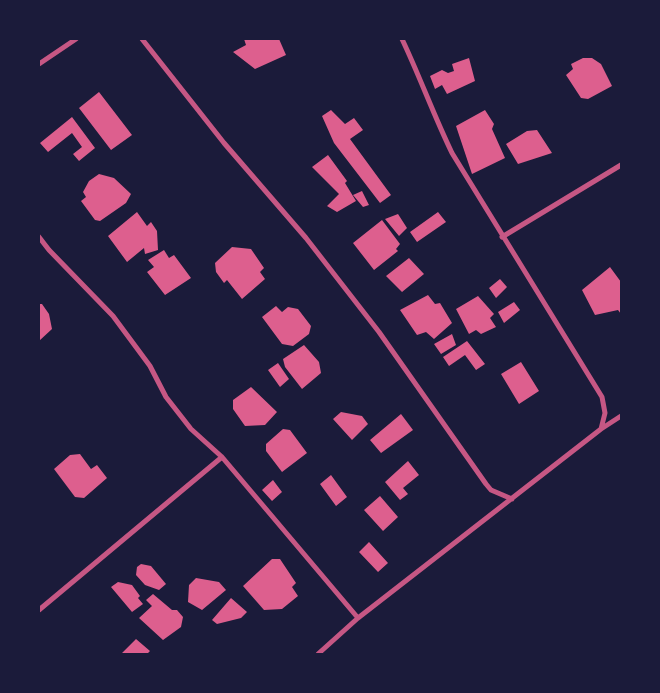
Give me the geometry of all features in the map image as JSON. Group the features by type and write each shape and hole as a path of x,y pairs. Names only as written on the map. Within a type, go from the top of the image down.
{"street":[{"path":"39,64 76,39"},
{"path":"142,39 224,143 306,238 373,324 486,484 491,490 512,499"},
{"path":"402,39 452,153 602,397 605,413 601,429"},
{"path":"502,237 621,165"},
{"path":"39,236 49,250 113,316 150,366 171,403 191,429 222,457 358,618"},
{"path":"318,654 358,618 601,429 621,416"},
{"path":"39,610 222,457"}],"building":[{"path":"244,39 279,39 286,55 255,69 233,52 246,45"},
{"path":"469,58 475,81 447,94 442,85 435,89 430,76 442,70 448,73 454,71 452,64"},
{"path":"583,58 592,58 601,64 612,86 588,99 581,98 566,75 573,69 571,64"},
{"path":"99,92 132,135 111,150 79,108"},
{"path":"331,110 345,124 354,118 363,130 350,139 391,195 380,203 334,143 322,116"},
{"path":"485,110 494,124 492,129 505,158 472,174 456,126"},
{"path":"72,117 95,148 79,161 73,154 82,147 72,133 48,152 40,143"},
{"path":"537,130 552,153 518,164 506,144 527,131"},
{"path":"328,155 347,181 345,183 356,201 337,212 327,206 339,194 312,167"},
{"path":"99,174 114,178 131,194 126,203 100,221 95,220 81,201 86,197 83,192 89,181"},
{"path":"362,191 369,205 363,207 353,195"},
{"path":"137,212 147,226 151,222 157,231 158,250 145,254 144,248 127,262 108,236"},
{"path":"438,212 446,222 417,242 410,232"},
{"path":"398,214 407,228 399,236 385,219"},
{"path":"382,220 400,244 396,249 398,251 374,270 353,243"},
{"path":"232,247 251,249 264,268 260,272 265,279 242,299 227,280 224,283 216,272 215,263"},
{"path":"164,250 169,258 174,255 191,278 165,295 147,272 154,267 148,260"},
{"path":"409,258 424,274 402,292 386,276"},
{"path":"610,267 621,282 621,314 618,310 595,315 582,290"},
{"path":"500,279 507,287 496,298 489,288"},
{"path":"428,295 435,304 440,303 452,323 434,339 426,332 417,335 400,310"},
{"path":"478,296 494,314 490,318 496,327 481,334 476,330 469,334 456,309"},
{"path":"514,302 520,310 504,323 498,312"},
{"path":"39,304 42,304 49,314 52,329 39,341"},
{"path":"276,306 282,312 288,307 298,309 311,326 309,334 293,346 282,344 262,317"},
{"path":"452,334 456,345 441,354 434,344"},
{"path":"467,341 485,364 476,370 465,355 449,366 443,357"},
{"path":"304,345 319,362 321,373 302,389 285,367 283,359"},
{"path":"521,362 539,391 519,404 501,374"},
{"path":"278,363 289,379 280,387 268,370"},
{"path":"251,387 277,412 265,425 245,426 233,409 233,400"},
{"path":"341,412 362,416 368,424 352,440 333,419"},
{"path":"401,414 413,430 381,453 370,440"},
{"path":"283,429 290,430 307,453 282,472 266,451 266,444"},
{"path":"80,454 91,469 97,465 107,478 84,498 75,497 54,469 70,455"},
{"path":"408,461 419,475 403,488 408,494 400,500 385,482"},
{"path":"331,475 347,497 336,506 320,484"},
{"path":"273,480 282,492 272,501 262,490"},
{"path":"380,496 398,517 383,531 364,510"},
{"path":"369,542 388,563 378,572 359,552"},
{"path":"272,559 280,559 296,583 292,587 298,596 282,609 264,610 243,586"},
{"path":"141,564 151,566 166,584 159,590 145,585 136,575 137,567"},
{"path":"196,578 219,582 226,590 202,610 188,602 189,585"},
{"path":"118,582 132,585 143,604 132,612 111,587"},
{"path":"153,594 172,610 177,610 183,617 181,627 163,640 139,618 152,606 146,600"},
{"path":"231,598 247,612 241,618 217,624 212,620"},
{"path":"136,639 150,651 147,654 121,654"}]}
